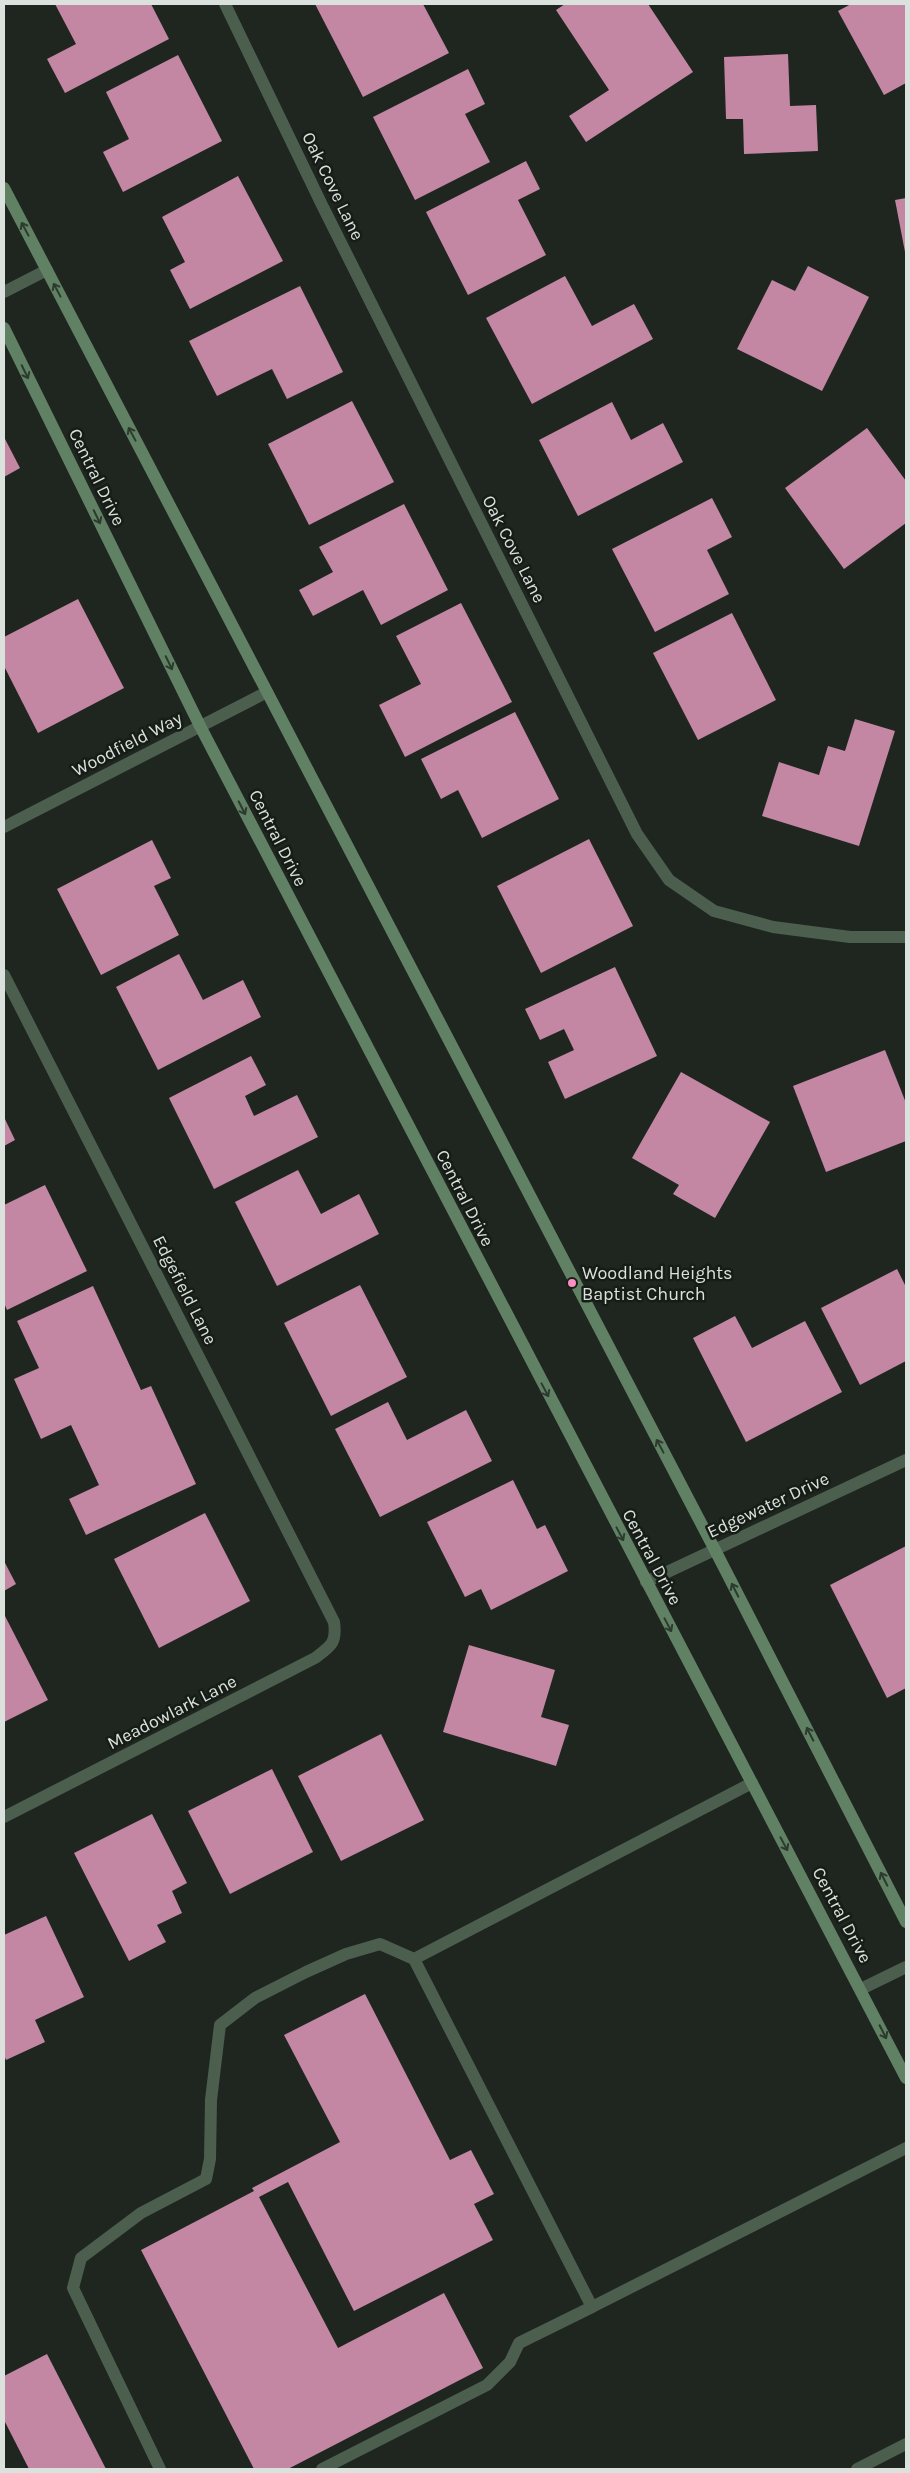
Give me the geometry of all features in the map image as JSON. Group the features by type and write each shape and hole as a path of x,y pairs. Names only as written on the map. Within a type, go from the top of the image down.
{"main road":[{"path":"4,188 715,1550 906,1922"},
{"name":"Central Drive","path":"4,328 200,726 906,2078"}],"street":[{"name":"Oak Cove Lane","path":"225,4 322,205 633,825 669,880 714,911 773,927 850,937 906,937"},
{"path":"4,292 47,270"},
{"name":"Woodfield Way","path":"4,827 267,692"},
{"name":"Edgefield Lane","path":"4,975 334,1622"},
{"name":"Edgewater Drive","path":"646,1582 906,1460"},
{"name":"Meadowlark Lane","path":"4,1817 315,1658 332,1646 336,1632 334,1622"},
{"path":"414,1959 752,1783"},
{"path":"160,2469 73,2288 80,2258 141,2213 206,2179 210,2159 211,2100 220,2026 255,1998 346,1954 380,1944 414,1959 592,2307"},
{"path":"861,1989 906,1966"},
{"path":"322,2469 487,2385 510,2362 519,2343 906,2148"},
{"path":"857,2469 906,2444"}],"building":[{"path":"55,4 151,4 169,39 65,93 47,59 76,44"},
{"path":"315,4 423,4 449,53 363,97"},
{"path":"565,4 648,4 693,72 586,142 569,116 609,90 556,10"},
{"path":"851,4 906,4 906,83 884,95 838,11"},
{"path":"788,54 790,106 816,105 818,151 744,154 743,119 726,119 724,57"},
{"path":"178,55 222,141 123,192 103,152 129,139 106,92"},
{"path":"468,69 485,104 465,114 490,162 415,200 373,117"},
{"path":"526,161 540,189 518,200 546,255 468,295 426,212"},
{"path":"238,176 283,261 190,309 170,270 185,262 162,217"},
{"path":"906,198 906,252 905,252 895,200"},
{"path":"808,266 869,297 822,391 737,349 772,280 795,291"},
{"path":"565,276 592,326 634,304 653,339 532,404 486,318"},
{"path":"300,286 343,372 287,399 272,369 217,396 189,341"},
{"path":"352,401 394,482 309,525 268,444"},
{"path":"612,402 631,440 663,423 683,462 578,516 539,440"},
{"path":"867,428 906,481 906,523 844,569 785,488"},
{"path":"4,437 20,468 4,477"},
{"path":"712,498 732,537 707,550 729,594 655,632 612,549"},
{"path":"404,504 448,590 381,625 363,590 313,616 299,590 333,572 319,547"},
{"path":"78,599 124,688 38,733 4,666 4,637"},
{"path":"461,603 512,702 405,757 379,705 421,684 396,636"},
{"path":"732,613 776,700 698,740 653,653"},
{"path":"515,712 559,799 482,838 458,790 441,799 421,759"},
{"path":"855,719 895,731 859,846 762,816 779,762 819,775 828,746 845,751"},
{"path":"589,839 633,926 541,973 497,886"},
{"path":"152,840 171,878 154,886 179,935 101,975 57,889"},
{"path":"179,954 203,1000 243,980 261,1017 158,1070 116,987"},
{"path":"615,967 657,1056 565,1099 548,1062 574,1050 564,1029 540,1040 525,1009"},
{"path":"885,1050 906,1103 906,1141 826,1172 793,1086"},
{"path":"251,1056 266,1085 245,1096 254,1116 297,1095 318,1137 214,1189 169,1098"},
{"path":"681,1072 770,1122 715,1218 673,1194 679,1185 632,1158"},
{"path":"4,1117 15,1140 4,1146"},
{"path":"298,1170 321,1214 359,1194 379,1234 277,1286 235,1202"},
{"path":"45,1185 87,1271 7,1310 4,1303 4,1205"},
{"path":"897,1269 906,1287 906,1361 860,1385 821,1308"},
{"path":"360,1285 407,1377 331,1416 284,1323"},
{"path":"93,1286 141,1390 151,1386 196,1484 86,1535 69,1499 99,1485 71,1425 41,1439 14,1379 39,1368 17,1321"},
{"path":"735,1316 752,1348 805,1321 842,1392 746,1442 693,1338"},
{"path":"388,1402 407,1440 466,1410 492,1461 380,1517 335,1429"},
{"path":"513,1480 537,1529 545,1525 568,1571 491,1610 481,1589 465,1597 427,1522"},
{"path":"205,1513 250,1601 159,1648 114,1559"},
{"path":"906,1546 906,1688 887,1698 830,1585"},
{"path":"4,1561 16,1584 4,1591"},
{"path":"4,1614 48,1700 4,1722"},
{"path":"469,1645 555,1670 541,1717 569,1725 556,1766 443,1732"},
{"path":"381,1734 424,1820 341,1861 298,1776"},
{"path":"272,1769 313,1852 230,1894 188,1811"},
{"path":"152,1814 187,1883 172,1891 182,1913 157,1925 166,1942 129,1961 74,1853"},
{"path":"46,1916 84,1997 35,2020 45,2042 6,2060 4,2055 4,1935"},
{"path":"365,1994 450,2160 471,2150 494,2194 474,2204 493,2240 354,2311 288,2182 259,2197 338,2348 444,2293 483,2368 288,2469 254,2469 141,2250 254,2191 252,2188 340,2142 284,2035"},
{"path":"47,2354 106,2469 29,2469 4,2420 4,2376"}],"place":[{"name":"Woodland Heights Baptist Church","path":"572,1283"}]}
